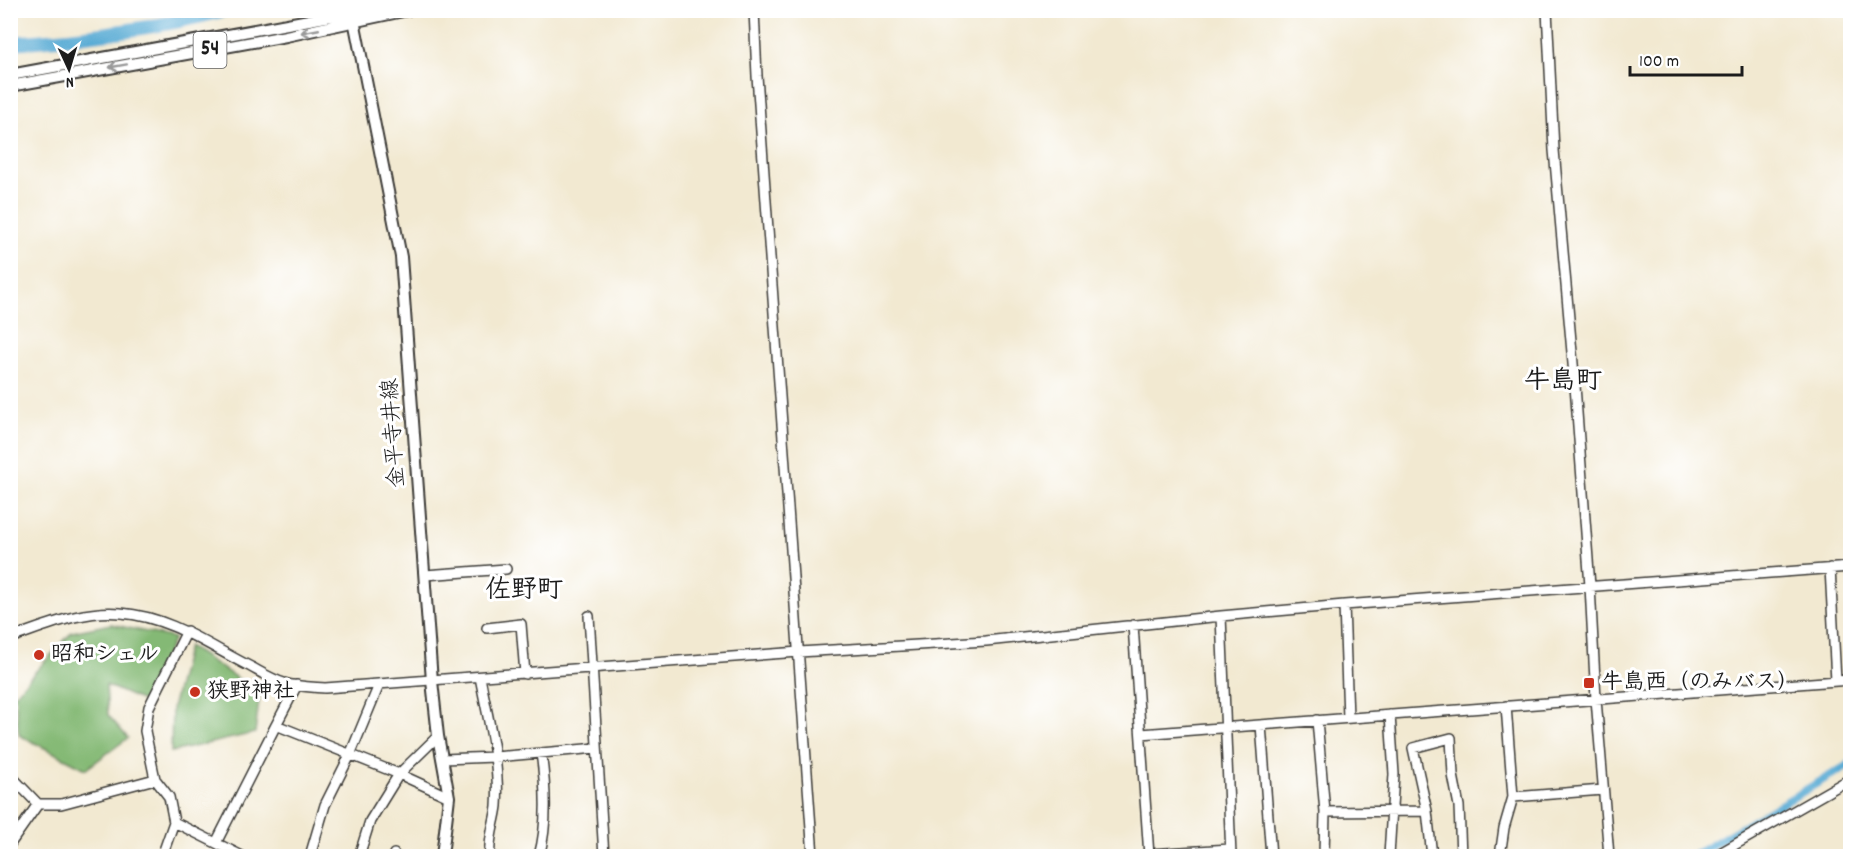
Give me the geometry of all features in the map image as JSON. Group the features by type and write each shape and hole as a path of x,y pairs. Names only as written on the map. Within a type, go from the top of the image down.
{"main road":[{"name":"54","path":"10,75 354,14 408,10"},
{"name":"54","path":"10,86 354,14"},
{"name":"金平寺井線","path":"354,14 401,257 432,681 438,736 449,796 442,856"}],"street":[{"path":"754,10 758,94 813,856"},
{"path":"1547,15 1554,150 1575,386 1609,856"},
{"path":"10,638 67,619 120,612 157,620 187,631 283,683 325,688 798,652 986,641 1221,615 1851,567"},
{"path":"1830,568 1836,681"},
{"path":"425,575 506,569"},
{"path":"10,578 10,617"},
{"path":"1344,605 1348,718"},
{"path":"1133,625 1149,855 1230,853 1221,615"},
{"path":"589,616 604,856"},
{"path":"487,628 521,624 525,674"},
{"path":"162,856 174,822 169,797 155,779 145,732 149,707 187,631"},
{"path":"480,677 495,757 497,806 489,856"},
{"path":"1141,734 1851,680"},
{"path":"216,843 297,685"},
{"path":"310,856 325,805 350,755 379,685"},
{"path":"1500,856 1504,828 1513,797 1506,706"},
{"path":"1389,856 1394,774 1390,715"},
{"path":"1317,720 1325,812 1324,856"},
{"path":"276,725 449,796"},
{"path":"1261,725 1271,856"},
{"path":"359,856 370,820 399,774 438,736"},
{"path":"1432,856 1427,811 1413,747 1451,738 1453,775 1459,806 1461,856"},
{"path":"443,759 597,748"},
{"path":"539,856 543,844 546,787 541,753"},
{"path":"10,775 38,804 61,804 155,779"},
{"path":"1717,856 1851,779"},
{"path":"1513,797 1603,790"},
{"path":"10,844 38,804"},
{"path":"1325,812 1427,811"},
{"path":"174,822 242,856"}],"green space":[{"path":"111,624 174,638 145,702 106,685 108,715 128,738 86,769 19,735 15,694 72,632"},
{"path":"188,646 260,693 255,733 171,752 172,708"}],"waterway":[{"path":"10,43 119,32 225,10"},
{"path":"1693,856 1850,764"}],"place":[{"name":"昭和シェル","path":"39,655"},
{"name":"牛島西（のみバス）","path":"1589,683"},
{"name":"狭野神社","path":"195,692"}],"district":[{"name":"牛島町","path":"1563,382"},
{"name":"佐野町","path":"524,591"}]}
